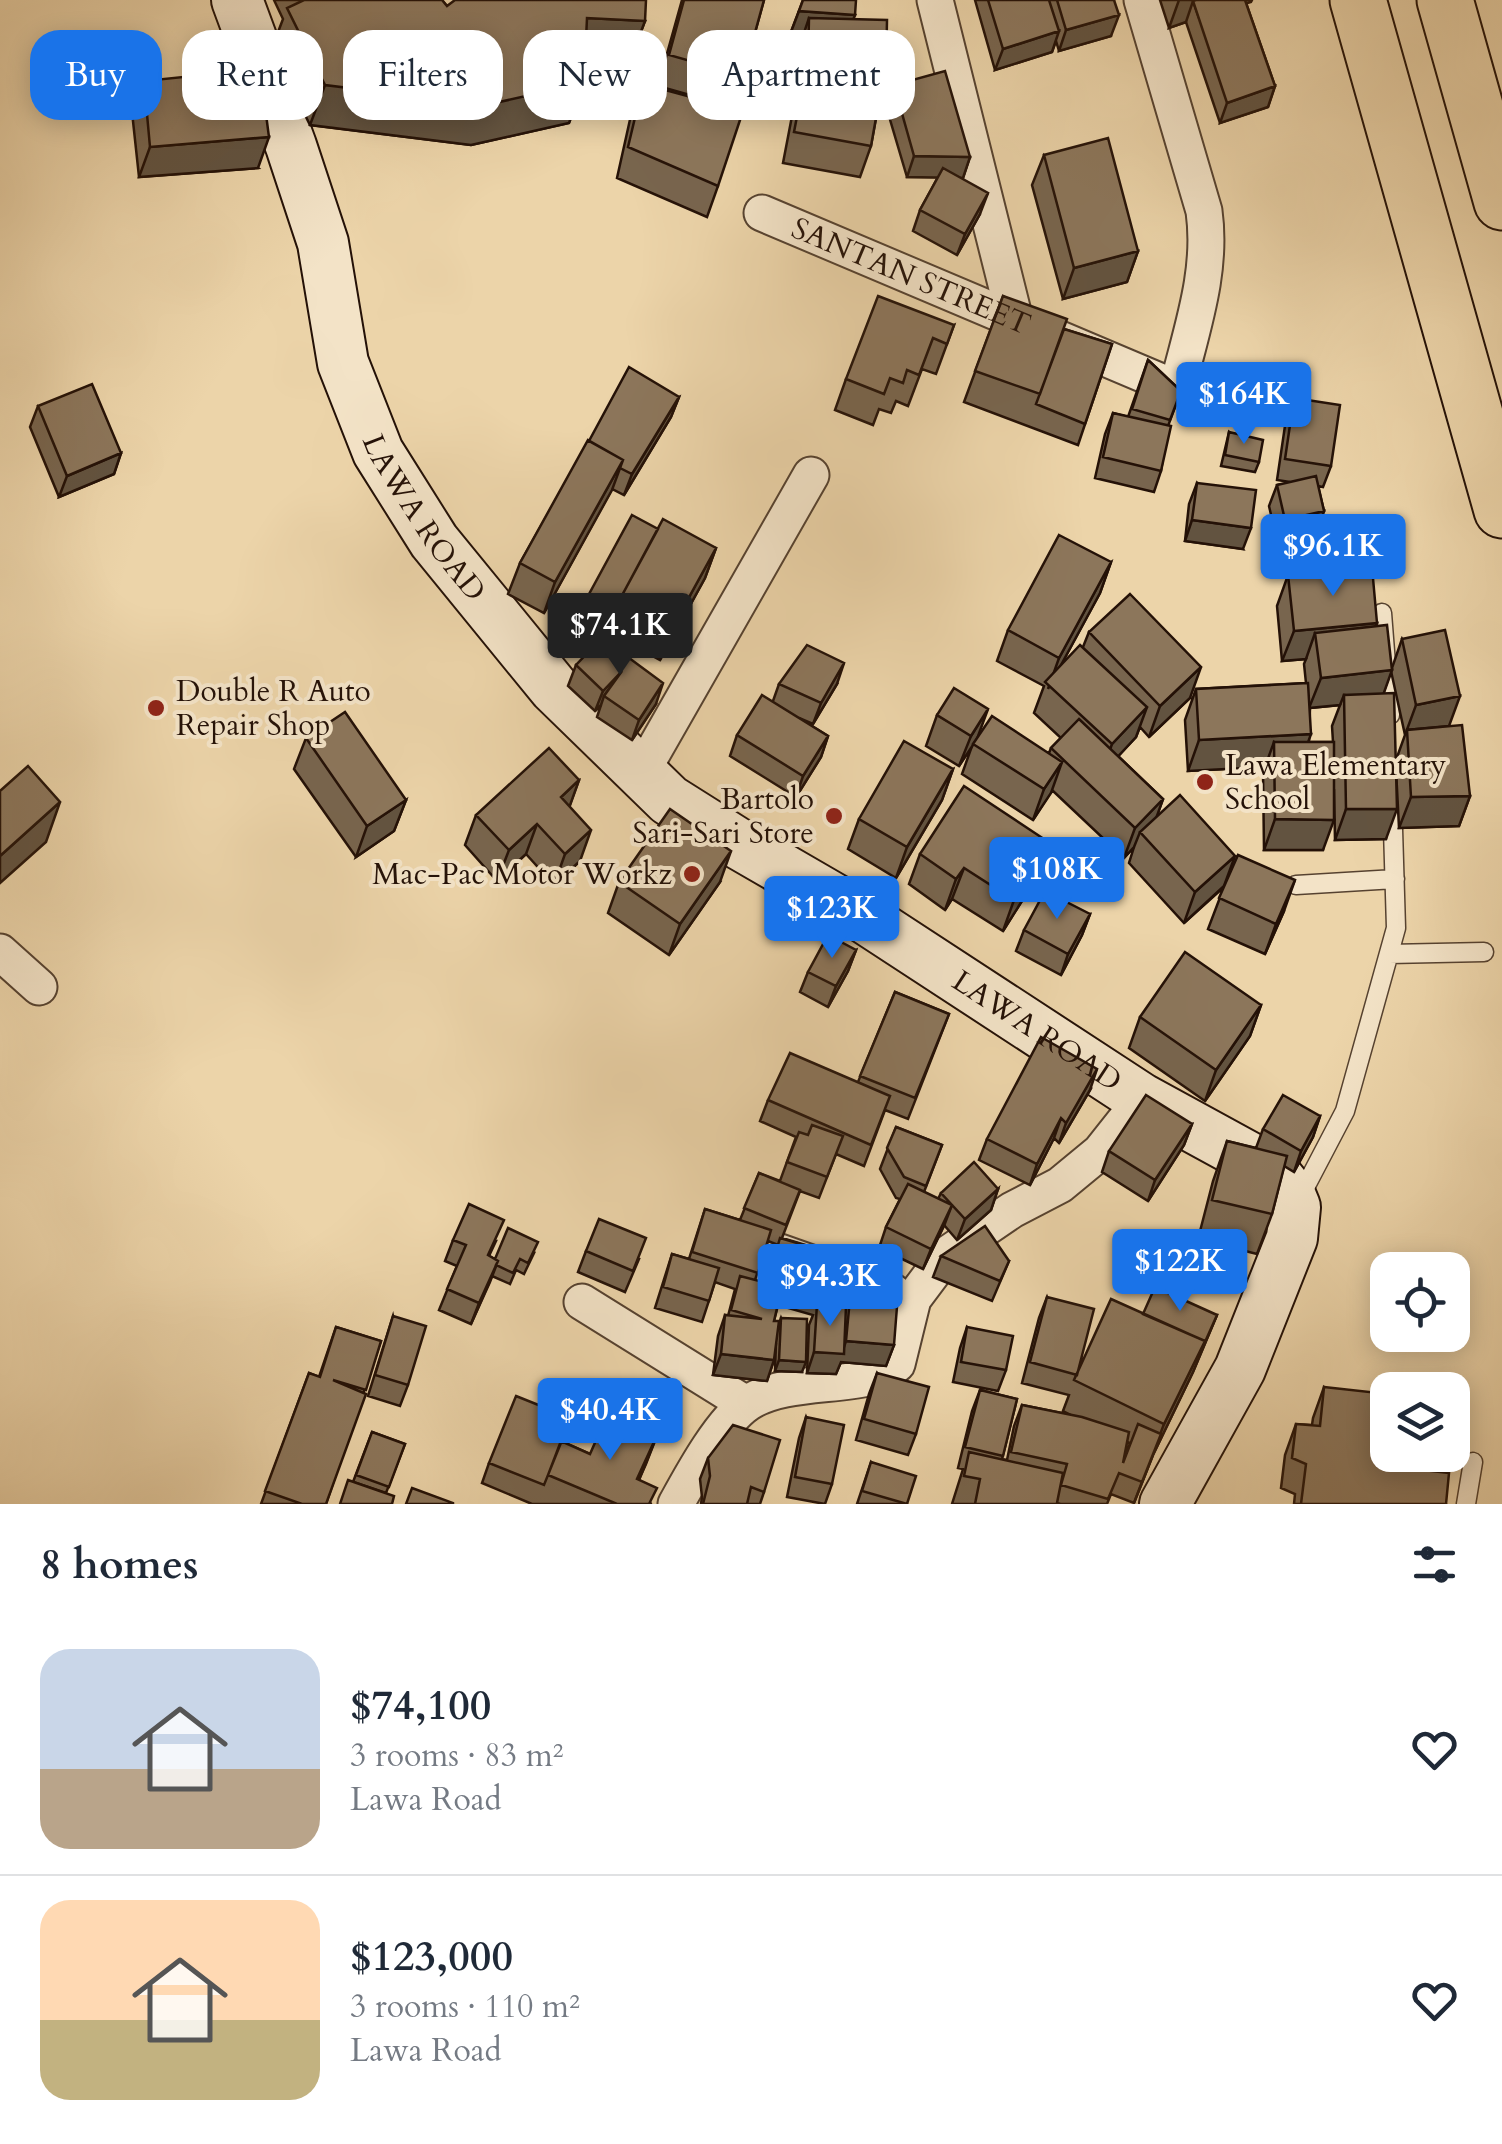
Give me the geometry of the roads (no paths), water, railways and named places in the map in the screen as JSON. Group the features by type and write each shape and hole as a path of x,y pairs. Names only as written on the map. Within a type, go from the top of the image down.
{"highway":[{"path":"1358,0 1502,510"},
{"path":"1445,0 1502,202"}],"street":[{"name":"LAWA ROAD","path":"236,0 292,146 323,244 343,364 378,452 434,541 554,688 669,800 848,907 1142,1099 1272,1170 1295,1206"},
{"path":"936,0 1015,320"},
{"name":"SANTAN STREET","path":"762,213 1171,386 1180,377 1200,299 1208,243 1204,211 1142,0"},
{"path":"641,772 812,475"},
{"path":"0,952 39,987"},
{"path":"676,1504 704,1454 746,1404 787,1386 855,1380 890,1371 897,1364 913,1299 946,1255 1012,1210 1060,1184 1100,1152 1142,1099"},
{"path":"1175,1501 1240,1369 1292,1238 1295,1206"},
{"path":"740,1238 913,1299"},
{"path":"582,1302 746,1404"}],"lane":[{"path":"1382,613 1391,743"},
{"path":"1295,1206 1344,1111 1396,928 1392,778"},
{"path":"1296,885 1395,879"},
{"path":"1389,954 1484,952"},
{"path":"1466,1504 1473,1462"}],"place":[{"name":"Double R Auto Repair Shop","path":"156,708"},
{"name":"Lawa Elementary School","path":"1205,782"},
{"name":"Bartolo Sari-Sari Store","path":"834,816"},
{"name":"Mac-Pac Motor Workz","path":"692,874"}]}
